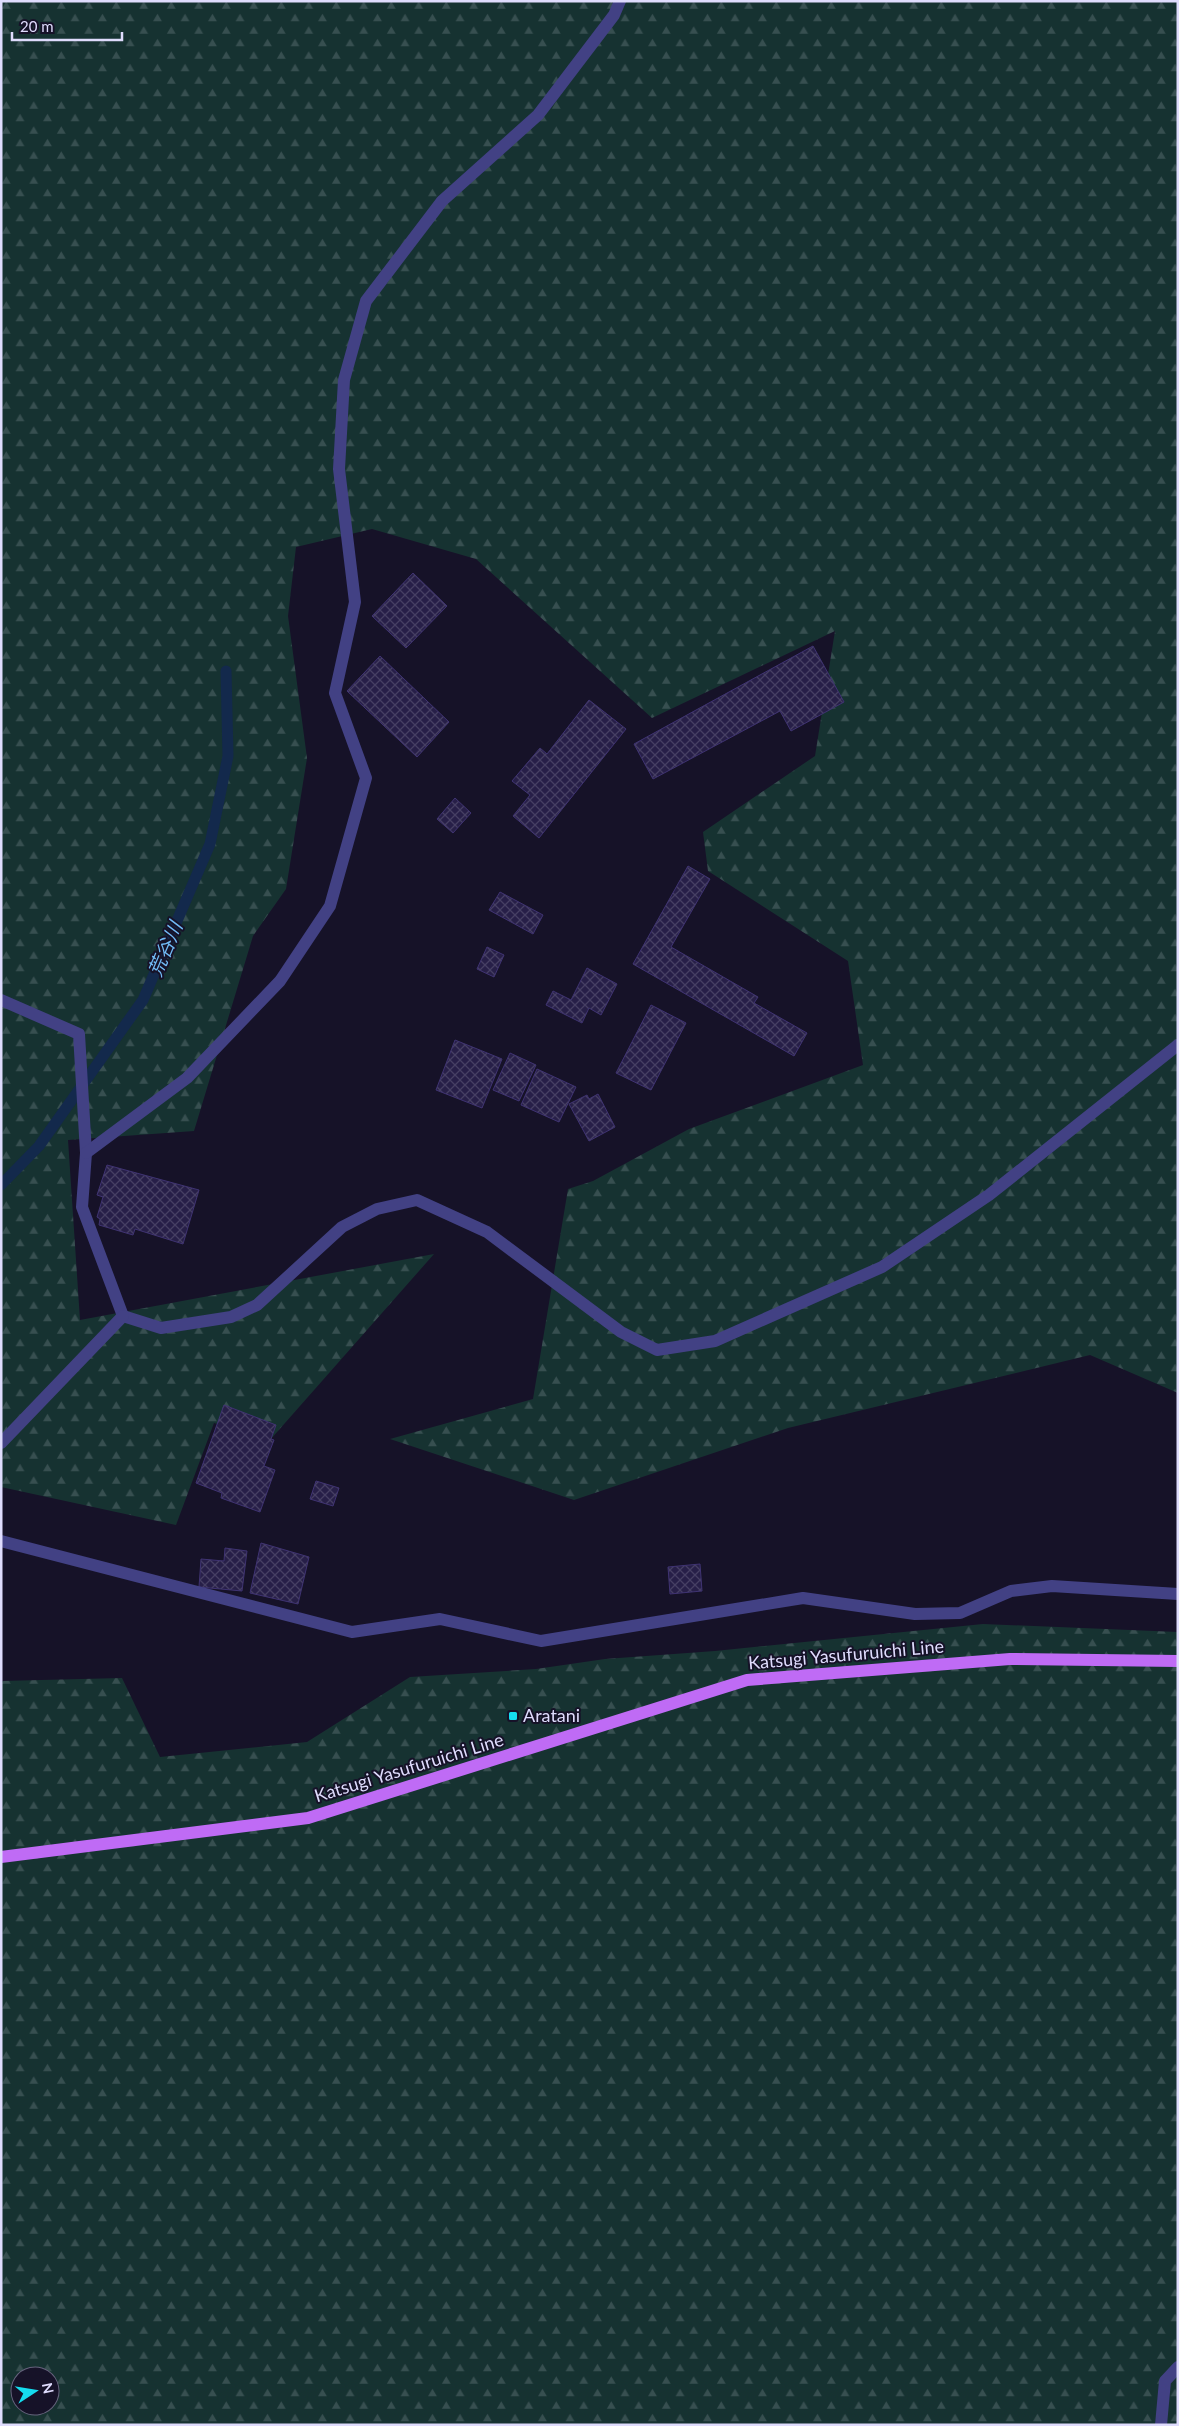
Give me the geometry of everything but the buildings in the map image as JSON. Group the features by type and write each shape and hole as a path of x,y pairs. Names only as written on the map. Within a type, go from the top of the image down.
{"main road":[{"name":"Katsugi Yasufuruichi Line","path":"1,1857 308,1818 747,1680 1010,1658 1178,1661"}],"street":[{"path":"86,1153 187,1078 280,981 330,906 366,778 334,693 355,602 339,469 344,380 366,301 442,201 538,115 614,15 620,1"},
{"path":"1,1000 79,1034 86,1153 82,1207 123,1316"},
{"path":"123,1316 161,1328 231,1317 257,1305 342,1227 377,1209 417,1200 487,1232 621,1332 656,1350 714,1341 882,1267 989,1195 1178,1045"},
{"path":"1,1443 123,1316"},
{"path":"1,1541 352,1632 440,1619 541,1641 803,1598 915,1614 960,1612 1010,1591 1052,1586 1178,1594"},
{"path":"1161,2425 1165,2381 1178,2367"}],"green space":[{"path":"1,1 1178,1 1178,1393 1090,1355 788,1428 574,1500 390,1439 533,1399 568,1189 593,1181 689,1129 863,1065 848,961 708,871 703,832 815,756 835,631 652,718 476,559 372,529 296,547 288,616 307,758 286,889 253,936 194,1131 68,1140 80,1320 434,1254 270,1440 214,1423 176,1525 1,1487"},
{"path":"983,1624 1178,1632 1178,2425 1,2425 1,1681 122,1678 160,1757 307,1742 410,1677 536,1669 605,1659 715,1651"}],"waterway":[{"name":"荒谷川","path":"1,1185 39,1146 143,1000 210,844 228,756 226,671"}],"place":[{"name":"Aratani","path":"513,1716"}]}
